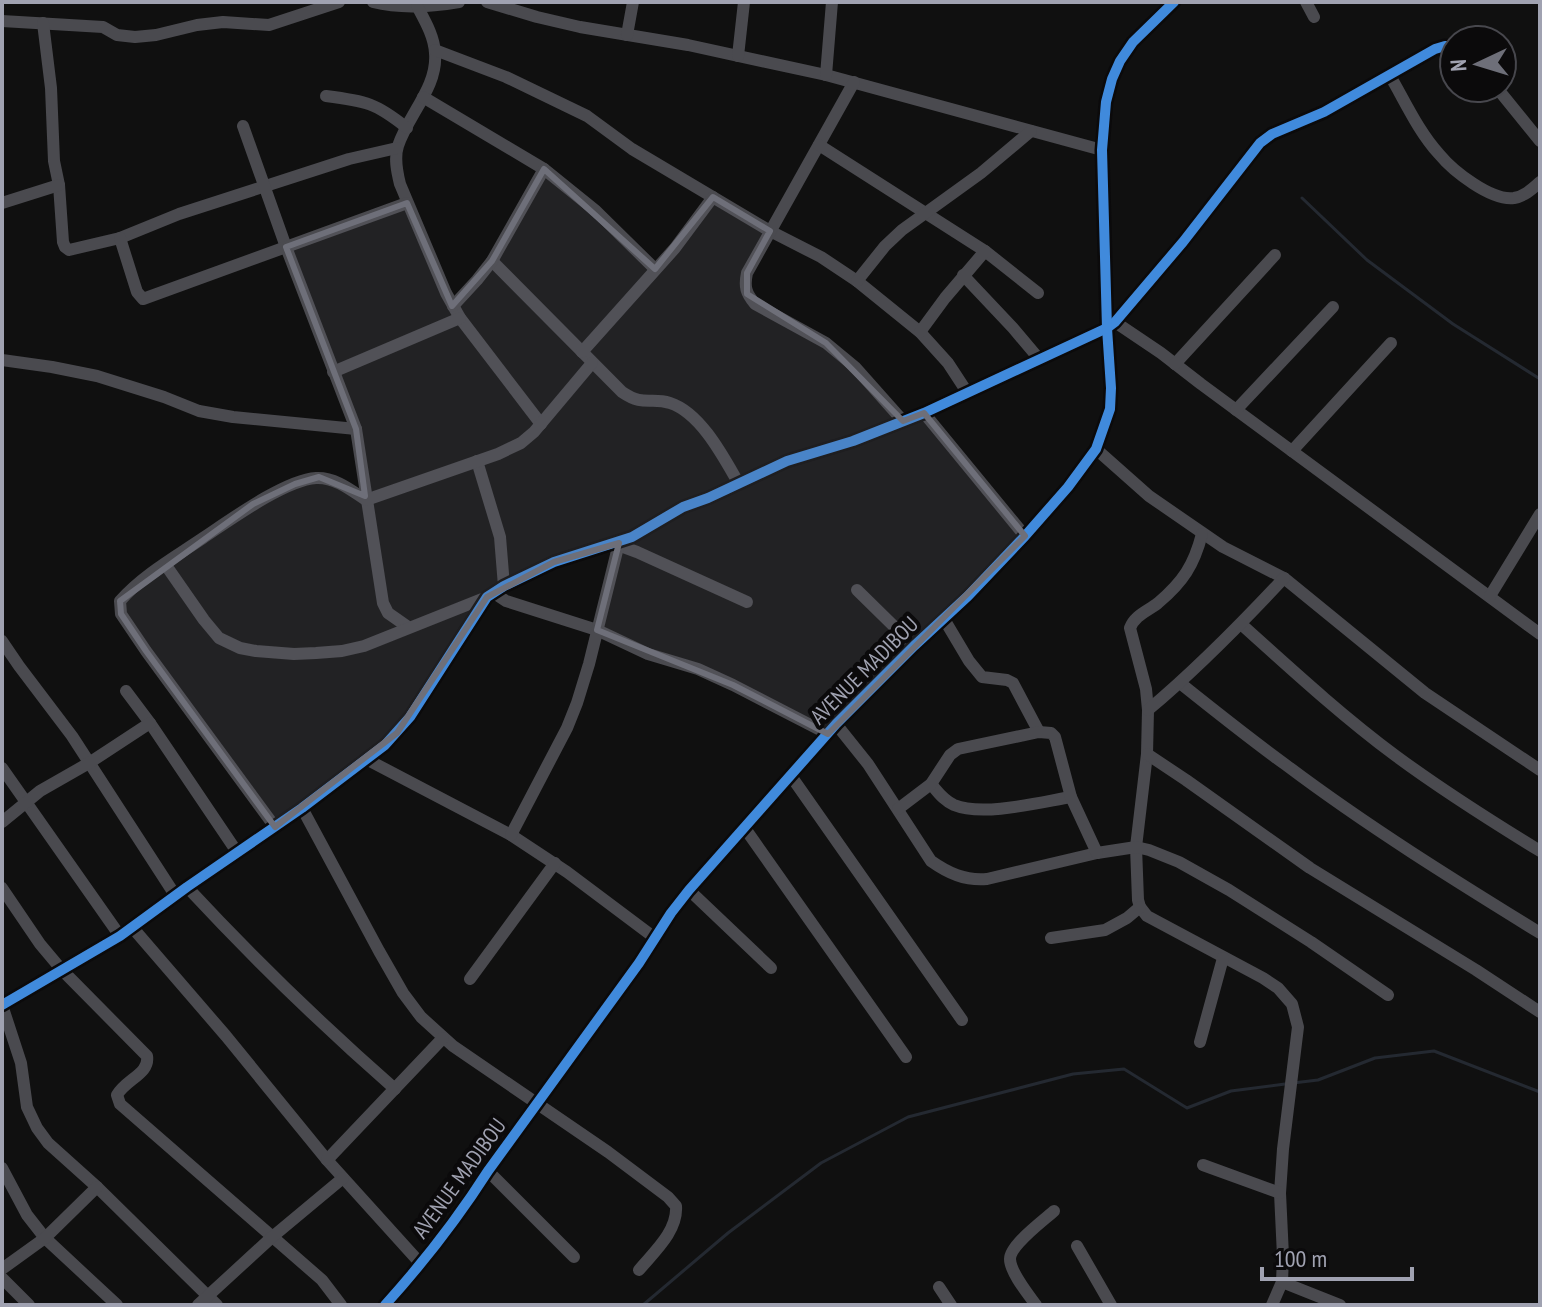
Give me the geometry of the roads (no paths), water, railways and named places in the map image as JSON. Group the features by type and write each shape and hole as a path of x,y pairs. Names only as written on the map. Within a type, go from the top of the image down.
{"street":[{"path":"2,21 103,27 117,35 135,37 223,22 269,25 339,2"},
{"path":"373,2 393,7 459,2"},
{"path":"487,2 537,17 826,75 1102,150"},
{"path":"627,35 633,2"},
{"path":"738,56 744,2"},
{"path":"826,75 832,2"},
{"name":"AVENUE MADIBOU","path":"385,1305 466,1205 689,890 832,729 1025,536 1096,449 1110,409 1111,388 1102,150 1106,102 1120,61 1141,33 1174,2"},
{"path":"1306,2 1314,17"},
{"path":"417,6 431,33 436,64 431,82 397,148 396,167 400,184 460,318 541,424"},
{"path":"43,23 51,88 54,161 65,247 69,250 120,238 179,214 365,154 397,148"},
{"path":"165,564 219,638 240,648 294,654 342,651 364,646 495,592 554,562 618,544 648,530 683,507 787,461 853,441 924,413 1111,325 1167,262 1260,143 1272,134 1324,112 1438,48"},
{"path":"435,50 506,77 587,116 632,149 770,231 821,257 857,281 920,332 948,363 967,392"},
{"path":"1389,74 1425,137 1440,156 1475,185 1494,195 1514,198 1540,182"},
{"path":"854,82 747,273 745,284 747,294 755,304 826,343 863,376 903,421"},
{"path":"326,96 377,106 407,128"},
{"path":"423,97 544,169 596,211 655,269"},
{"path":"1510,104 1540,141"},
{"path":"243,126 356,429 383,603 388,613 408,627"},
{"path":"857,281 902,230 981,173 1031,131"},
{"path":"819,145 985,251 1038,293"},
{"path":"453,306 492,261 544,169"},
{"path":"2,203 59,185"},
{"path":"582,352 675,248 713,197"},
{"path":"120,238 137,292 143,299 407,203"},
{"path":"920,332 985,251"},
{"path":"1175,364 1275,255"},
{"path":"492,261 622,392 640,402 667,402 679,406 708,434 739,484"},
{"path":"963,275 1040,360"},
{"path":"1236,410 1333,307"},
{"path":"333,372 460,318"},
{"path":"1111,325 1141,339 1539,631"},
{"path":"1292,451 1391,343"},
{"path":"2,360 97,376 199,411 356,429"},
{"path":"275,827 152,660 121,614 120,601 165,564 253,504 307,479 319,477 332,480 366,500 521,443 592,363"},
{"path":"924,413 1025,536"},
{"path":"1096,449 1149,496 1223,547 1284,578 1425,693 1540,770"},
{"path":"343,1178 271,1238 207,1302 186,1273 48,1143 37,1128 27,1107 21,1063 2,1005 120,936 302,808 385,745 410,717 495,592 500,537 477,461"},
{"path":"1490,596 1540,514"},
{"path":"1202,534 1195,559 1173,589 1135,619 1130,628 1146,689 1148,710 1147,754 1136,847 1140,907 1147,916 1278,988 1292,1004 1297,1019 1298,1034 1280,1193 1282,1282 1272,1305"},
{"path":"618,544 747,602"},
{"path":"511,835 567,728 589,664 618,544"},
{"path":"1148,710 1241,624 1284,578"},
{"path":"857,590 914,646"},
{"path":"495,592 506,601 597,630 648,654 698,669 832,729 868,764 931,861 944,870 974,880 987,879 1097,853 1136,847 1149,850 1179,862 1229,890 1388,995"},
{"path":"944,619 982,677 1013,683 1039,732"},
{"path":"1241,624 1395,755 1540,851"},
{"path":"2,641 72,736 175,895"},
{"path":"1180,683 1326,794 1540,933"},
{"path":"126,691 237,852"},
{"path":"2,822 25,802 150,723"},
{"path":"898,809 931,784 950,755 958,749 1039,732 1051,733 1055,737 1071,797 1097,853"},
{"path":"1147,754 1310,868 1540,1012"},
{"path":"366,759 511,835 555,863 655,938"},
{"path":"2,768 120,936"},
{"path":"791,776 962,1020"},
{"path":"931,784 943,798 966,808 1018,806 1071,797"},
{"path":"302,808 379,951 421,1017 480,1066 644,1178 676,1206 672,1228 639,1270"},
{"path":"744,827 906,1057"},
{"path":"470,979 555,863"},
{"path":"187,887 325,1027 395,1089"},
{"path":"2,888 61,969 147,1056 149,1061 146,1067 120,1089 117,1095 120,1104 322,1280 341,1305"},
{"path":"689,890 771,968"},
{"path":"1051,938 1105,930 1140,907"},
{"path":"132,927 327,1160 421,1264"},
{"path":"1200,1042 1223,958"},
{"path":"327,1160 443,1038"},
{"path":"1203,1165 1280,1193"},
{"path":"2,1168 27,1215 45,1238 117,1305"},
{"path":"488,1171 574,1257"},
{"path":"2,1269 45,1238 97,1187"},
{"path":"1036,1305 1010,1258 1019,1243 1054,1211"},
{"path":"1077,1246 1111,1305"},
{"path":"2,1278 29,1305"},
{"path":"1282,1282 1340,1305"},
{"path":"939,1287 951,1305"}],"waterway":[{"path":"1302,198 1367,260 1453,324 1540,379"},
{"path":"1293,1083 1318,1080 1375,1058 1434,1051 1540,1092"},
{"path":"643,1305 728,1233 821,1163 908,1117 1073,1074 1124,1069 1187,1108 1231,1091 1285,1084"}]}
